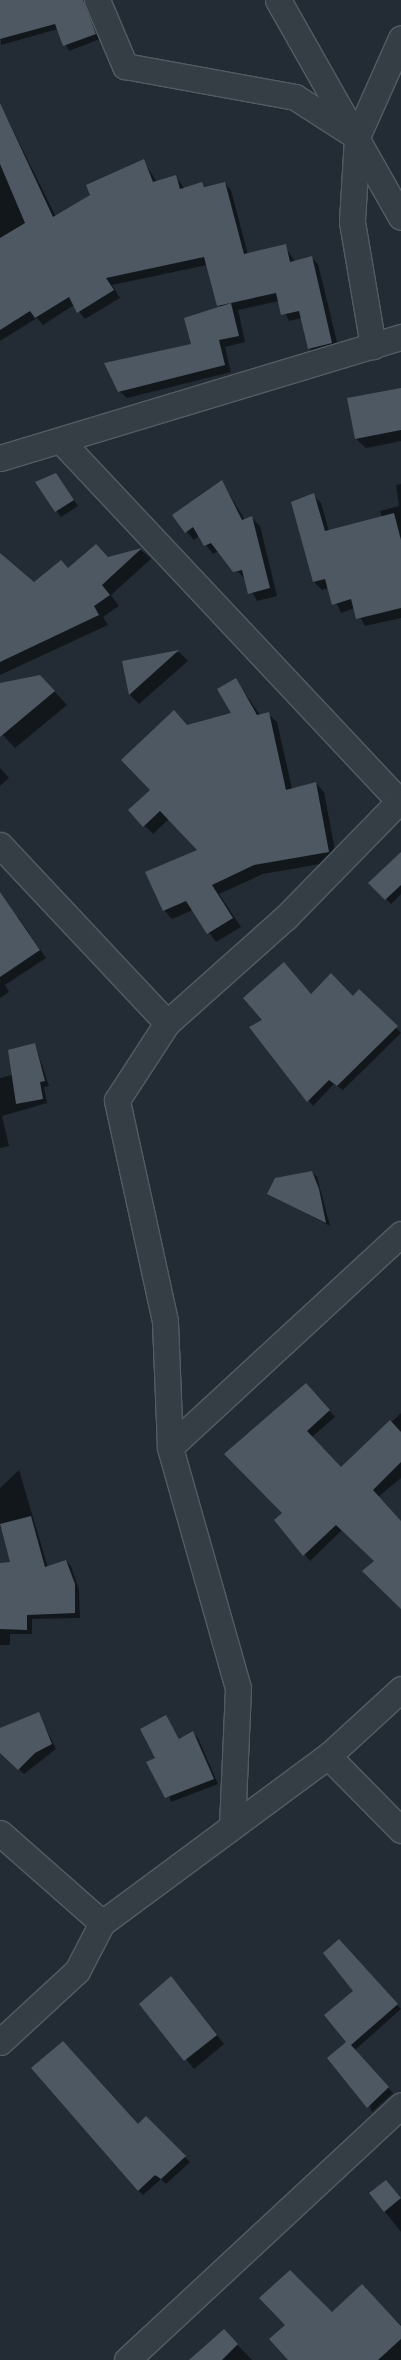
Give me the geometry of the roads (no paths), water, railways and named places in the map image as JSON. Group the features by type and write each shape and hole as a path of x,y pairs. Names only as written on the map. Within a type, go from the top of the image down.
{"street":[{"path":"97,0 125,66 295,97 357,137"},
{"path":"278,0 401,217"},
{"path":"374,346 352,222 357,137 401,38"},
{"path":"0,458 62,442 401,337"},
{"path":"62,442 400,801 286,917 167,1023 117,1100 165,1321 170,1447 238,1688 232,1826"},
{"path":"0,845 167,1023"},
{"path":"170,1447 401,1234"},
{"path":"0,2042 77,1971 102,1923 328,1756 401,1689"},
{"path":"328,1756 401,1830"},
{"path":"0,1833 102,1923"},
{"path":"127,2360 401,2105"}]}
